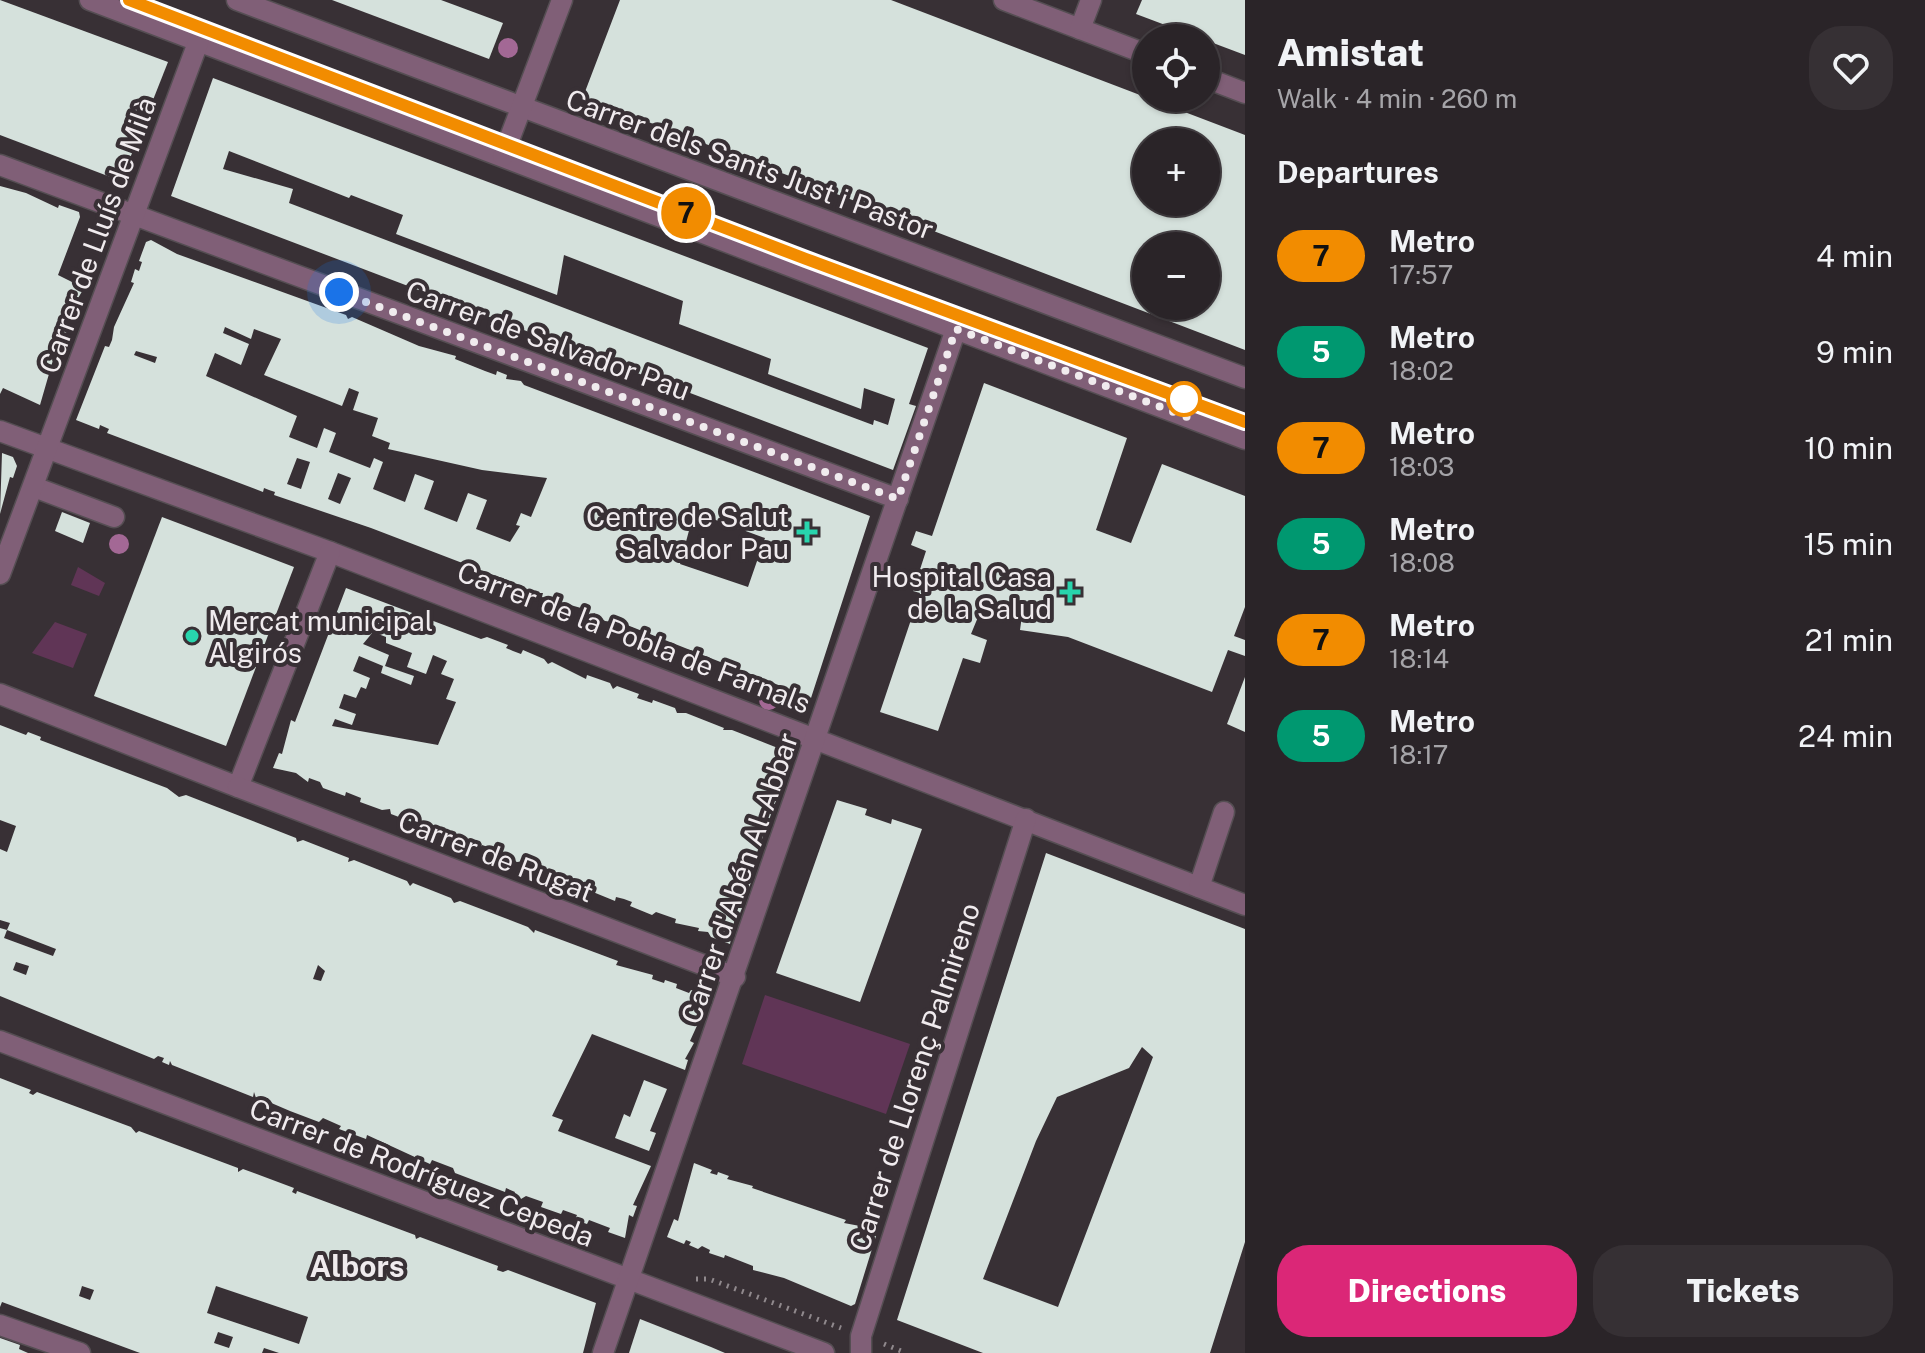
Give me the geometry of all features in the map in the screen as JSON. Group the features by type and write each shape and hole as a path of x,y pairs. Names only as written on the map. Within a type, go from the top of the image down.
{"street":[{"path":"90,0 1245,439"},
{"name":"Carrer dels Sants Just i Pastor","path":"237,0 1245,378"},
{"path":"503,156 562,0"},
{"path":"1004,0 1132,49"},
{"path":"1080,29 1091,0"},
{"name":"Carrer de Lluís de Milà","path":"0,574 199,40"},
{"path":"1220,83 1245,93"},
{"name":"Carrer de Salvador Pau","path":"0,165 898,499"},
{"name":"Carrer d'Abén Al-Abbar","path":"603,1353 956,329"},
{"name":"Carrer de la Pobla de Farnals","path":"0,431 330,552 817,737 1245,905"},
{"path":"34,487 114,517"},
{"path":"238,787 330,552"},
{"name":"Carrer de Rugat","path":"0,694 735,977"},
{"path":"1199,887 1224,812"},
{"name":"Carrer de Llorenç Palmireno","path":"861,1353 861,1336 1026,819"},
{"name":"Carrer de Rodríguez Cepeda","path":"0,1041 824,1353"},
{"path":"0,1325 80,1353"}],"shaded area":[{"path":"78,567 105,583 99,596 71,585"},
{"path":"55,622 87,634 73,668 32,653"},
{"path":"765,995 910,1044 886,1114 742,1064"}],"building":[{"path":"0,0 168,62 121,181 0,135"},
{"path":"332,0 441,0 503,23 489,59"},
{"path":"620,0 891,0 1132,92 1132,112 1185,112 1245,135 1245,350 1167,320 1220,320 1220,232 1132,232 1132,307 583,97"},
{"path":"1142,0 1245,0 1245,55 1220,46 1220,24 1163,24 1136,14"},
{"path":"213,78 928,348 909,404 916,406 893,470 171,196","holes":["229,151 349,198 351,195 403,215 396,234 557,295 564,255 683,301 679,324 771,359 768,374 861,409 864,388 895,399 888,425 874,420 873,425 289,203 293,189 223,169"]},
{"path":"0,186 26,193 58,208 59,205 79,212 80,217 58,275 84,288 74,305 78,306 73,319 69,318 64,344 60,343 53,360 40,405 3,388 0,394"},
{"path":"151,240 177,254 346,315 348,319 352,317 419,346 456,356 455,359 496,375 497,371 507,375 506,379 521,381 524,385 870,516 811,698 622,623 605,621 594,613 592,616 580,611 581,608 542,597 543,593 524,590 525,587 371,528 274,495 275,492 264,488 263,492 107,433 109,429 100,425 99,429 76,420 105,346 109,347 112,340 114,327 134,283 131,282 135,269 139,271 146,242","holes":["225,327 251,339 254,329 281,339 264,375 342,406 349,388 359,392 353,410 378,418 372,436 390,443 388,449 482,470 547,478 531,517 521,513 516,525 520,526 510,542 476,529 487,500 468,493 457,522 424,509 434,481 415,474 405,502 373,489 383,462 374,458 370,468 329,452 336,433 324,428 317,448 289,437 297,416 206,376 215,353 241,365 249,344 223,333","136,351 157,357 155,363 134,355","297,458 310,462 301,489 287,484","338,473 351,478 340,504 328,499","694,512 765,538 748,587 680,564"]},
{"path":"984,383 1127,438 1096,530 1131,543 1162,464 1245,496 1245,607 1234,636 1245,640 1245,656 1228,650 1212,692 1068,637 1020,630 1023,608 983,605 971,634 987,640 980,663 963,658 938,731 880,712 920,593 913,591 926,551 911,545 916,531 932,536"},
{"path":"2,453 13,457 17,466 13,478 10,477 0,514"},
{"path":"62,512 90,523 83,543 55,531"},
{"name":"Mercat municipal Algirós","path":"162,517 294,567 226,746 94,696"},
{"path":"346,588 481,639 487,637 521,654 523,650 586,679 587,675 610,683 613,689 617,686 639,694 637,698 652,703 653,700 675,708 677,713 686,713 723,730 732,730 793,754 747,880 751,882 746,897 742,896 739,906 742,908 738,918 735,917 730,944 711,937 708,932 698,931 699,928 675,923 676,919 656,912 652,915 630,906 632,902 616,897 615,901 593,892 593,887 585,888 563,880 564,876 526,866 525,861 517,862 488,847 482,845 480,848 453,834 450,836 427,828 429,824 391,814 390,809 382,810 360,802 361,798 346,792 345,796 323,788 320,782 309,778 308,782 296,773 273,768 279,753 282,754 291,720 295,722","holes":["373,632 386,637 386,643 412,653 407,667 426,674 433,655 447,661 441,674 454,679 446,699 456,702 438,745 332,726 335,719 352,725 356,714 339,708 344,694 356,698 361,687 366,689 370,678 353,671 359,656 383,666 381,673 411,685 414,676 385,666 389,655 363,644"]},
{"path":"1245,677 1245,732 1227,724"},
{"path":"0,725 41,737 40,740 167,788 179,797 186,795 296,838 297,842 303,840 349,858 348,862 354,860 407,881 410,886 413,883 451,898 454,903 460,901 528,927 534,933 535,930 618,961 616,965 653,975 652,979 664,983 665,980 689,993 691,990 710,997 690,1041 694,1043 685,1059 688,1060 685,1070 592,1034 552,1116 563,1120 558,1131 651,1166 633,1205 637,1206 633,1217 629,1215 625,1238 589,1220 587,1224 575,1220 577,1215 563,1210 561,1214 541,1207 543,1202 526,1196 521,1199 513,1196 515,1192 506,1188 505,1192 455,1173 453,1168 432,1160 430,1164 367,1135 366,1139 339,1129 341,1126 323,1118 319,1122 290,1111 269,1102 268,1098 256,1098 254,1092 253,1097 172,1065 170,1061 169,1065 162,1062 164,1058 158,1056 154,1059 0,996 0,928 7,930 10,923 0,920 0,849 7,852 16,826 0,820","holes":["7,930 56,949 53,956 4,938","16,962 29,966 26,975 13,970","318,965 325,971 321,981 313,979"]},
{"path":"837,800 867,809 865,815 891,824 892,819 922,829 860,1002 776,973"},
{"path":"1046,853 1245,929 1245,1242 1210,1353 983,1353 897,1320","holes":["1142,1047 1153,1057 1058,1307 983,1279 1036,1141 1057,1097 1129,1068"]},
{"path":"0,1078 31,1090 29,1093 33,1095 37,1092 131,1127 136,1133 139,1131 238,1168 238,1172 243,1169 294,1188 292,1192 296,1194 297,1191 415,1235 416,1239 420,1237 498,1266 497,1270 508,1270 596,1303 583,1353 279,1353 264,1348 262,1353 140,1353 2,1302 0,1307","holes":["82,1286 94,1290 90,1300 79,1296","216,1286 308,1317 299,1344 207,1313","218,1332 233,1337 229,1348 214,1343"]},
{"path":"644,1080 667,1089 650,1131 656,1133 649,1151 615,1138 624,1114 630,1117"},
{"path":"694,1163 712,1170 710,1173 717,1175 718,1172 729,1176 727,1179 846,1220 844,1223 860,1226 876,1236 855,1304 851,1306 784,1278 753,1270 753,1266 725,1255 724,1258 709,1253 710,1250 702,1246 698,1249 686,1240 684,1244 667,1237 674,1219 678,1221"},
{"path":"640,1319 711,1347 725,1353 629,1353"},
{"path":"0,1338 20,1345 19,1349 28,1353 0,1353"}],"metro line":[{"name":"7","path":"129,0 806,259 1245,422"}],"place":[{"name":"Centre de Salut Salvador Pau","path":"807,532"},
{"name":"Hospital Casa de la Salud","path":"1070,592"},
{"name":"Mercat municipal Algirós","path":"192,636"}],"district":[{"name":"Albors","path":"357,1266"}],"route":[{"path":"339,292 898,499 956,329 1187,417 1184,399"}]}
